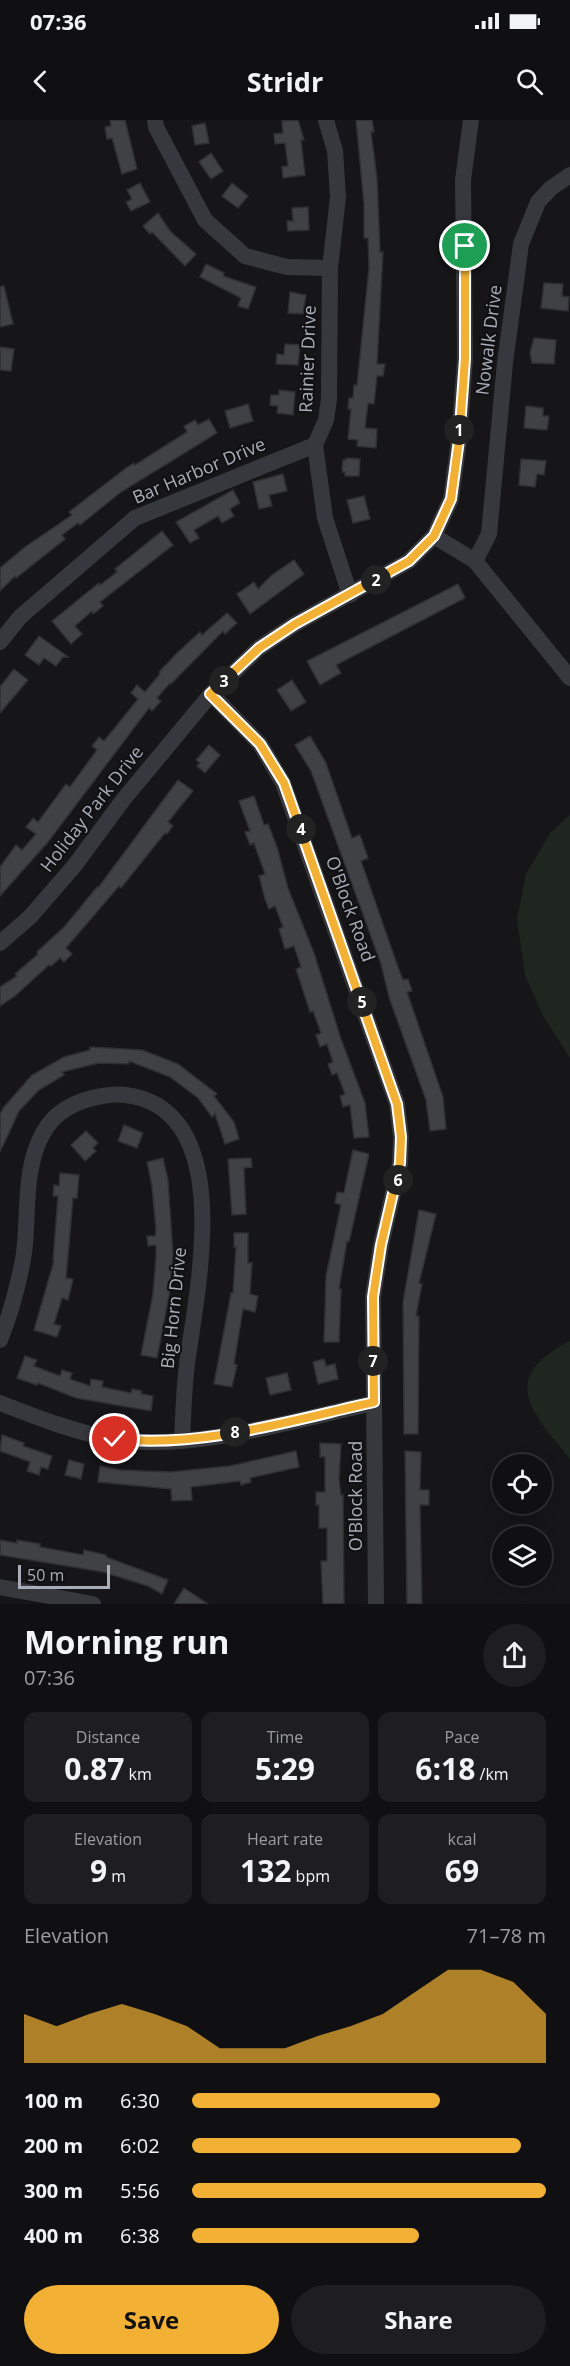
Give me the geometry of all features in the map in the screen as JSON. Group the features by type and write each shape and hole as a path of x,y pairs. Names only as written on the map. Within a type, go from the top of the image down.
{"street":[{"path":"155,120 156,127 205,220 245,256 287,267 330,268"},
{"name":"Rainier Drive","path":"326,120 335,151 338,197 330,268 329,399 326,420 315,445 324,518 350,595"},
{"path":"210,694 259,648 295,624 409,561 434,536 451,499 459,440 466,312 463,180 471,120"},
{"name":"Nowalk Drive","path":"475,561 489,534 504,363 521,244 538,202 551,188 570,175"},
{"name":"Bar Harbor Drive","path":"0,642 20,617 135,518 315,445"},
{"path":"434,536 475,561 570,678"},
{"name":"Holiday Park Drive","path":"0,943 30,917 75,865 123,800 210,694"},
{"name":"O'Block Road","path":"210,694 260,744 284,783 397,1104 401,1137 400,1163 379,1254 373,1297 376,1604"},
{"name":"Big Horn Drive","path":"0,1340 19,1281 24,1252 32,1162 44,1131 63,1111 77,1102 93,1097 128,1095 160,1107 184,1133 197,1167 200,1187 200,1283 187,1364 182,1441"},
{"path":"0,1402 42,1419 94,1435 136,1441 182,1441 212,1437 374,1402"},
{"path":"0,1587 93,1604"}],"shaded area":[{"path":"570,815 570,1058 543,1016 525,975 517,920 526,874 551,832"},
{"path":"570,1341 570,1459 534,1411 528,1396 528,1382 534,1368 547,1355"}],"building":[{"path":"110,120 125,120 137,169 122,174 112,138 107,139 105,127 111,126"},
{"path":"298,120 304,140 301,140 305,175 283,178 282,167 288,166 285,143 275,144 274,134 283,133 282,121"},
{"path":"356,120 372,120 380,252 383,252 377,364 385,364 383,376 377,376 374,404 368,403 365,428 377,429 376,448 357,446 358,440 348,439 351,409 348,409 349,398 353,398 354,385 357,385 369,268 368,238 364,238 364,204"},
{"path":"205,123 209,143 195,145 192,126"},
{"path":"211,153 223,171 211,179 199,162"},
{"path":"140,183 150,202 131,211 126,202 132,199 127,190"},
{"path":"232,183 248,196 238,208 222,196"},
{"path":"308,207 309,230 288,231 287,221 293,221 292,208"},
{"path":"158,213 170,231 196,254 185,266 152,232 150,234 143,226"},
{"path":"206,264 224,273 223,276 256,287 248,309 238,306 241,298 200,277"},
{"path":"544,283 563,284 562,296 569,297 568,311 541,308"},
{"path":"4,286 13,324 0,327 0,287"},
{"path":"290,292 306,295 303,314 288,313"},
{"path":"534,338 556,340 554,364 532,363 530,353"},
{"path":"285,344 300,345 298,365 276,364 277,354 284,355"},
{"path":"0,347 14,349 11,371 0,370"},
{"path":"279,390 295,392 293,415 277,413 278,406 270,405 271,395 279,395"},
{"path":"248,404 253,421 230,428 225,411"},
{"path":"526,406 543,408 543,416 549,416 547,430 524,428"},
{"path":"209,419 217,433 121,492 80,525 78,523 62,535 65,539 16,578 15,576 0,591 0,568 25,547 72,515 69,512 126,468 134,463 135,465 187,432 184,426 195,420 198,425"},
{"path":"346,458 360,459 359,476 345,476 345,472 342,472 343,460"},
{"path":"521,459 546,461 544,475 537,474 535,487 519,485"},
{"path":"283,474 287,491 269,495 272,506 259,509 253,482"},
{"path":"233,490 240,503 230,509 234,516 222,523 218,516 194,530 199,538 190,543 176,522"},
{"path":"364,496 370,519 353,523 347,500"},
{"path":"162,531 173,545 100,602 103,606 93,614 92,611 75,626 82,634 71,644 52,621 99,583 100,585 117,572 115,569"},
{"path":"294,560 304,574 250,614 237,594 254,582 258,589 272,575"},
{"path":"458,584 465,598 336,665 341,673 320,685 307,661"},
{"path":"227,613 237,623 225,634 223,631 170,683 157,698 161,701 152,711 149,708 48,842 0,896 0,867 16,845 22,850 36,834 26,827 33,818 38,822 66,784 70,787 97,750 92,746 99,737 104,741 138,699 131,693 137,685 145,692 176,654 200,632 202,635"},
{"path":"39,636 68,657 63,657 56,666 44,658 39,665 25,655"},
{"path":"14,669 28,680 0,713 0,687"},
{"path":"292,680 306,702 291,711 277,690"},
{"path":"310,736 326,763 352,838 360,835 368,858 361,861 399,970 403,980 408,979 412,991 407,992 443,1097 446,1129 430,1131 426,1100 389,997 381,964 311,771 295,745"},
{"path":"209,745 220,755 205,773 197,766 200,763 196,760"},
{"path":"178,780 193,791 168,822 173,826 167,834 165,833 121,888 119,886 66,948 72,954 64,962 60,958 51,966 49,965 15,996 0,1006 0,987 17,976 15,974 38,954 37,952 65,926 98,888"},
{"path":"254,796 264,825 268,824 277,847 288,888 314,953 341,1039 365,1103 369,1137 354,1138 350,1105 343,1107 340,1096 345,1094 337,1073 332,1075 328,1064 333,1062 327,1044 320,1047 316,1035 321,1033 313,1011 310,1012 296,969 301,967 294,946 285,949 279,929 283,927 275,906 269,909 265,899 259,876 265,874 254,843 250,845 245,832 250,831 239,801"},
{"path":"90,1047 142,1050 178,1064 217,1094 214,1096 234,1122 239,1139 225,1144 215,1114 212,1117 198,1098 170,1077 129,1061 129,1064 99,1063 62,1072 64,1075 39,1090 19,1111 0,1152 0,1114 4,1107 32,1075 64,1057 90,1050"},
{"path":"124,1125 143,1133 137,1148 118,1141"},
{"path":"86,1131 98,1143 93,1148 96,1151 85,1161 71,1145"},
{"path":"353,1150 369,1154 349,1242 347,1241 339,1289 341,1289 339,1342 324,1342 326,1276 341,1205 335,1203 337,1192 344,1193"},
{"path":"163,1158 168,1180 173,1254 169,1296 157,1358 141,1355 153,1294 156,1258 156,1245 148,1246 147,1236 155,1236 156,1230 152,1186 147,1162"},
{"path":"251,1158 252,1167 244,1168 246,1214 232,1215 228,1159"},
{"path":"60,1173 79,1175 77,1198 73,1198 66,1278 73,1279 68,1300 62,1298 54,1324 61,1326 57,1337 34,1330 54,1261 58,1196 53,1196 54,1185 59,1186"},
{"path":"419,1210 436,1214 419,1283 422,1284 416,1316 419,1316 418,1434 404,1434 403,1302"},
{"path":"234,1233 248,1233 248,1263 252,1263 250,1294 258,1296 255,1312 243,1309 234,1364 237,1365 232,1387 214,1384 231,1293 233,1293 236,1247 234,1247"},
{"path":"25,1356 37,1360 34,1366 60,1376 62,1370 72,1373 70,1379 90,1386 91,1379 103,1381 102,1387 131,1393 132,1389 142,1391 141,1394 153,1396 151,1411 76,1398 38,1383 37,1385 17,1378"},
{"path":"324,1359 326,1366 335,1364 338,1379 318,1384 313,1362"},
{"path":"287,1373 291,1390 270,1395 266,1378"},
{"path":"2,1435 24,1443 23,1446 52,1456 48,1469 41,1467 39,1475 27,1471 30,1462 0,1451"},
{"path":"320,1443 341,1444 339,1480 341,1495 343,1495 344,1604 323,1604 321,1561 327,1561 327,1528 319,1528 319,1505 316,1505 316,1492 325,1492 325,1457 320,1457"},
{"path":"296,1451 299,1467 250,1478 251,1482 241,1485 240,1481 191,1487 192,1500 172,1501 171,1489 98,1482 100,1466 121,1470 170,1472 230,1466"},
{"path":"405,1451 421,1452 420,1490 429,1490 429,1505 420,1505 422,1604 407,1604"},
{"path":"69,1460 84,1464 81,1479 65,1475"},
{"path":"0,1540 40,1544 40,1547 83,1555 84,1550 106,1555 106,1557 168,1580 162,1594 148,1586 103,1572 0,1555"},
{"path":"184,1588 208,1604 174,1604"}],"route":[{"path":"115,1439 161,1442 212,1437 374,1402 373,1297 381,1245 398,1180 401,1137 397,1104 350,965 284,783 260,744 210,694 259,648 295,624 409,561 434,536 451,499 459,440 465,359 465,246"}]}
